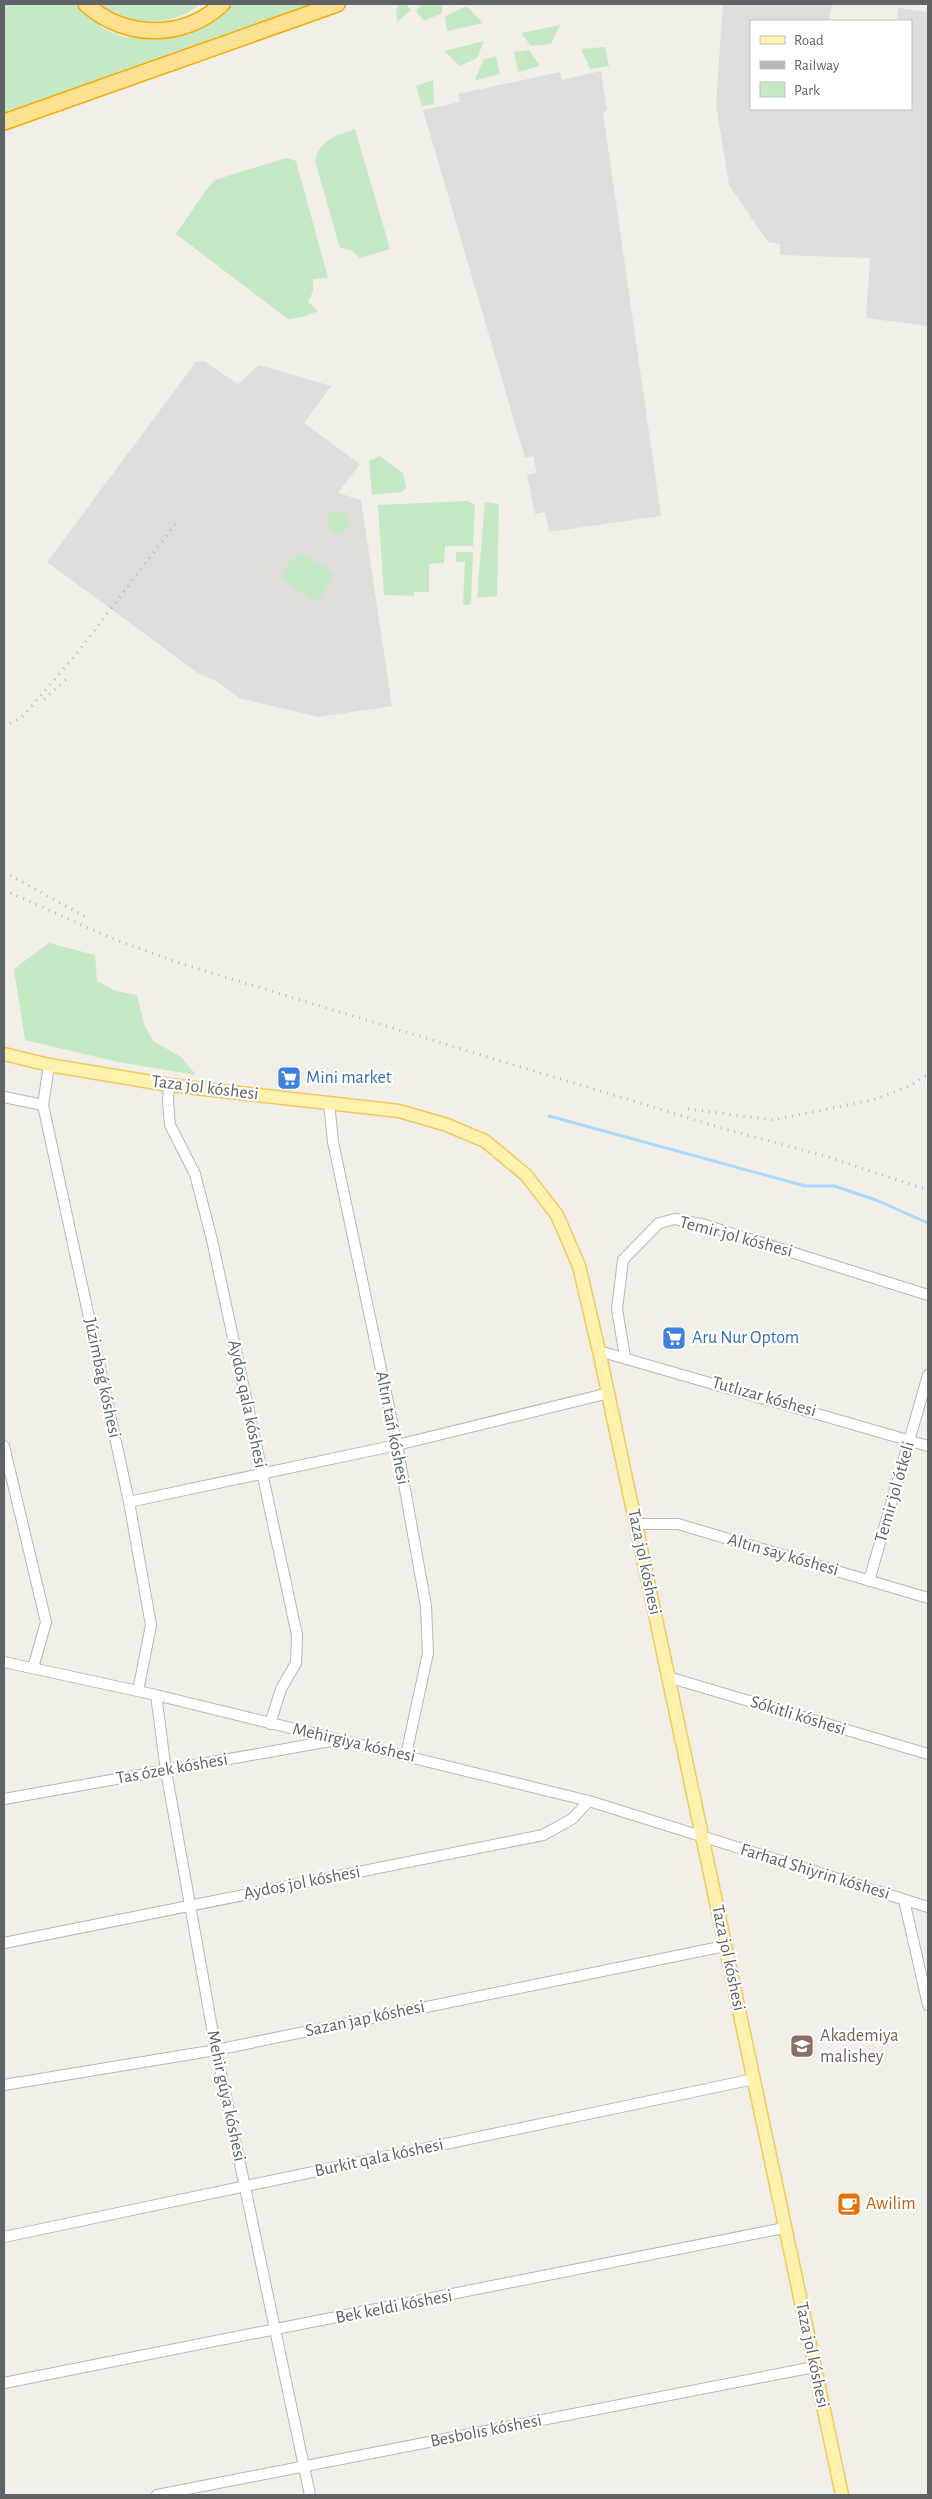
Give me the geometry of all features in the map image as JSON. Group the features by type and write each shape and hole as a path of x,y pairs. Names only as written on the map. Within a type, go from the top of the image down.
{"highway":[{"path":"86,4 95,12 125,28 158,30 188,25 208,15 222,4"},
{"path":"4,122 337,4"}],"main road":[{"name":"Taza jol kóshesi","path":"4,1054 49,1066 169,1085 400,1111 447,1125 485,1141 526,1175 557,1214 579,1266 599,1351 842,2495"}],"street":[{"name":"Júzimbaǵ kóshesi","path":"49,1066 43,1104 129,1502 151,1625 138,1691"},
{"name":"Aydos qala kóshesi","path":"169,1085 170,1125 195,1174 212,1240 297,1635 296,1663 281,1689 270,1724"},
{"path":"4,1097 43,1104"},
{"name":"Altın tań kóshesi","path":"329,1102 333,1142 397,1445 426,1606 428,1653 406,1755"},
{"name":"Temir jol kóshesi","path":"625,1357 617,1309 623,1260 659,1222 675,1219 705,1226 928,1294"},
{"name":"Tutlızar kóshesi","path":"599,1351 928,1446"},
{"name":"Temir jol ótkeli","path":"870,1580 928,1375"},
{"path":"129,1502 397,1445 608,1393"},
{"path":"4,1446 46,1622 33,1668"},
{"name":"Altın say kóshesi","path":"636,1524 678,1524 928,1598"},
{"name":"Mehirgiya kóshesi","path":"4,1662 156,1695 270,1724 406,1755 589,1801 702,1837"},
{"name":"Sókitli kóshesi","path":"668,1677 928,1754"},
{"name":"Mehir gúyа kóshesi","path":"156,1695 166,1771 216,2050 277,2331 310,2495"},
{"name":"Tas ózek kóshesi","path":"4,1799 339,1740"},
{"name":"Aydos jol kóshesi","path":"4,1943 543,1835 572,1819 589,1801"},
{"name":"Farhad Shiyrin kóshesi","path":"702,1837 928,1907"},
{"path":"904,1900 928,2005"},
{"name":"Sazan jap kóshesi","path":"4,2085 216,2050 725,1946"},
{"name":"Burkit qala kóshesi","path":"4,2237 754,2079"},
{"name":"Bek keldi kóshesi","path":"4,2383 277,2331 784,2228"},
{"name":"Besbolıs kóshesi","path":"157,2495 814,2366"}],"shaded area":[{"path":"723,4 832,4 829,20 750,20 750,110 912,110 912,20 897,20 898,8 928,12 928,326 866,318 870,258 780,255 780,244 768,242 729,185 716,104"},
{"path":"601,71 607,110 603,112 661,516 549,532 545,512 535,514 527,475 537,473 533,456 525,458 423,110 460,102 458,94 560,72 562,80"},
{"path":"204,361 238,384 259,365 331,386 304,423 360,464 338,493 361,500 392,706 318,717 239,698 218,682 198,673 47,562 196,362"}],"green space":[{"path":"4,4 74,4 104,29 124,37 153,39 174,36 210,22 233,4 312,4 4,113"},
{"path":"99,4 200,4 189,12 177,17 150,22 122,17 110,12"},
{"path":"406,4 411,10 397,22 396,10 399,5"},
{"path":"422,4 442,4 442,13 424,21 416,11"},
{"path":"467,6 483,23 447,31 445,16"},
{"path":"560,25 551,44 531,46 521,33"},
{"path":"484,41 477,58 460,66 444,51"},
{"path":"605,47 609,66 590,69 581,49"},
{"path":"529,50 540,66 518,72 514,52"},
{"path":"496,56 500,74 475,80 483,60"},
{"path":"433,80 434,104 422,106 416,86"},
{"path":"355,129 390,249 360,258 351,250 340,248 315,161 321,147 329,139"},
{"path":"286,158 296,161 328,278 313,279 313,291 308,302 318,311 303,317 288,319 176,234 215,180"},
{"path":"380,456 403,473 406,487 402,492 372,495 369,461"},
{"path":"468,501 475,505 473,546 445,546 444,563 429,564 429,592 414,592 414,596 384,595 378,505"},
{"path":"485,502 499,504 497,596 477,598"},
{"path":"338,511 348,518 349,522 342,532 338,533 328,526 327,522 334,512"},
{"path":"456,552 473,552 471,602 468,605 463,605 465,562 456,562"},
{"path":"301,553 331,571 333,576 319,600 313,601 283,579 289,564 294,557"},
{"path":"49,943 95,955 97,981 116,991 137,995 144,1024 153,1041 181,1057 196,1075 118,1062 25,1040 14,969"}],"waterway":[{"path":"549,1116 805,1186 834,1186 876,1200 928,1223"}],"railway":[{"path":"4,727 23,716 78,652 179,519"},
{"path":"44,699 68,678"},
{"path":"4,872 86,917"},
{"path":"4,890 111,938 182,964 725,1129 828,1157 928,1190"},
{"path":"688,1109 773,1120 876,1099 910,1086 928,1074"}],"place":[{"name":"Mini market","path":"289,1078"},
{"name":"Aru Nur Optom","path":"674,1338"},
{"name":"Akademiya malishey","path":"802,2046"},
{"name":"Awilim","path":"849,2204"}]}
